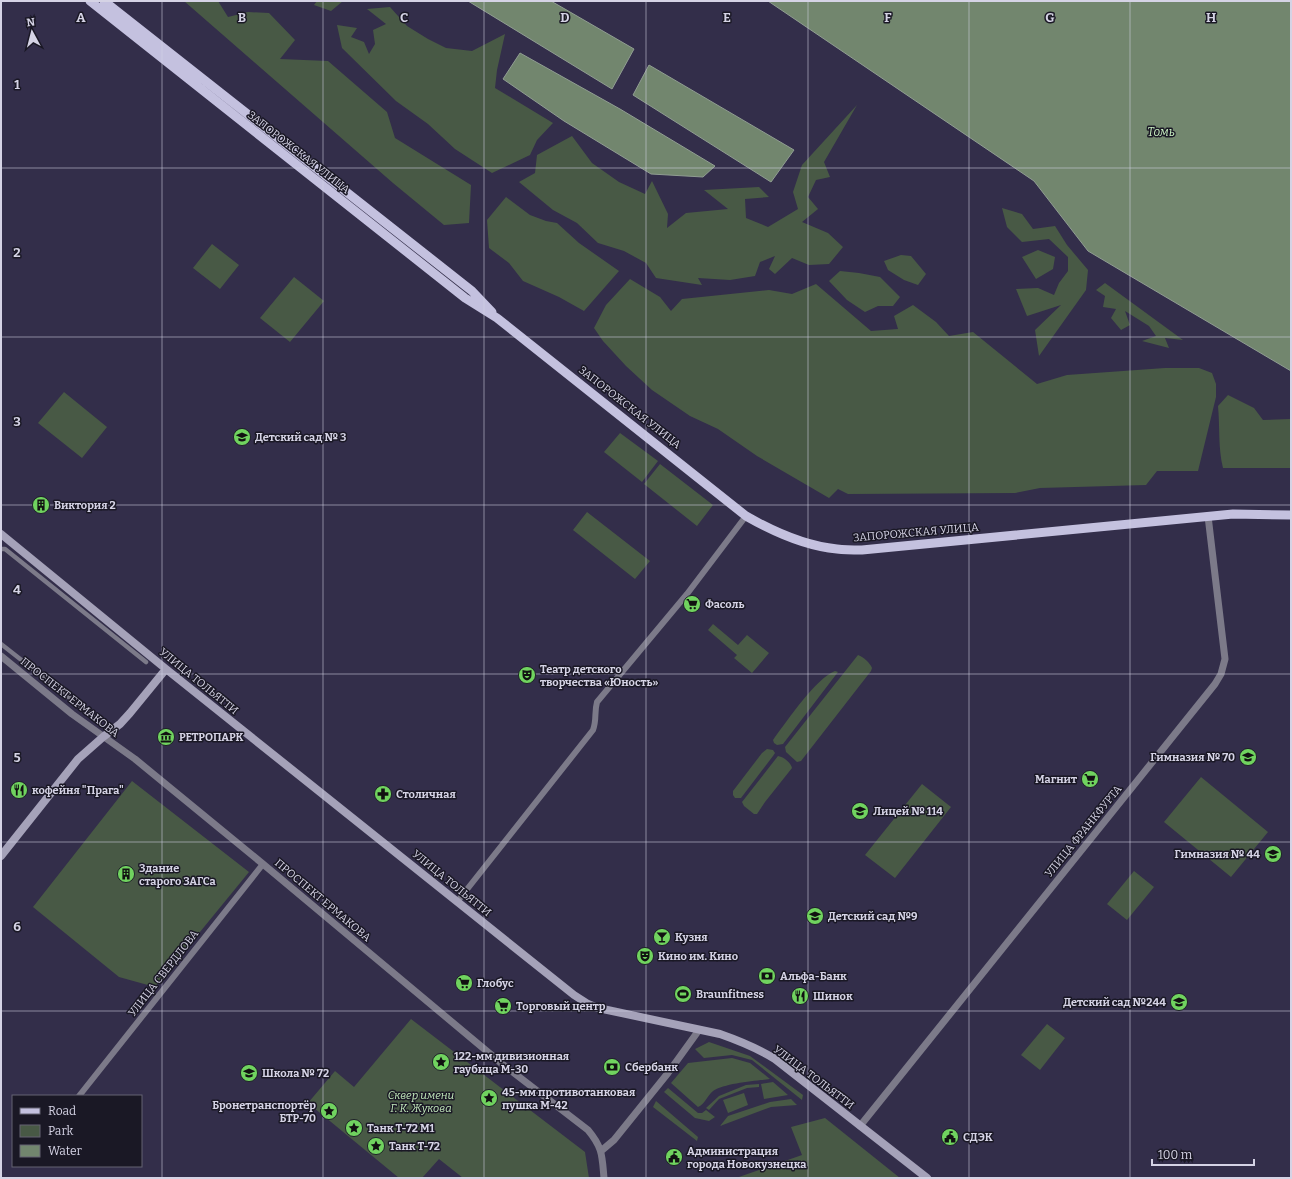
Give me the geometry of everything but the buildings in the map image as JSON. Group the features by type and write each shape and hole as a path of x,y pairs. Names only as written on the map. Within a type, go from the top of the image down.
{"main road":[{"name":"ЗАПОРОЖСКАЯ УЛИЦА","path":"90,1 465,298 497,318 746,516 778,533 808,544 836,549 862,550 1208,516 1266,513 1291,515"},
{"name":"ЗАПОРОЖСКАЯ УЛИЦА","path":"104,1 472,291 497,318"},
{"name":"УЛИЦА ТОЛЬЯТТИ","path":"1,534 166,669 457,902 588,1004 610,1011 699,1030 736,1040 763,1051 927,1178"},
{"path":"1,856 78,759 120,724 166,669"}],"street":[{"path":"457,902 592,730 596,722 597,702 687,594 746,516"},
{"name":"УЛИЦА ФРАНКФУРТА","path":"860,1126 1215,684 1221,674 1225,659 1208,516"},
{"path":"1,549 5,549 146,662"},
{"path":"1,644 94,717"},
{"name":"ПРОСПЕКТ ЕРМАКОВА","path":"1,656 103,737 135,759 495,1058 588,1130 601,1151 604,1178"},
{"name":"УЛИЦА СВЕРДЛОВА","path":"80,1095 263,864"},
{"path":"601,1151 614,1140 661,1083 699,1030"}],"green space":[{"path":"184,1 218,1 228,17 248,12 269,13 295,40 280,59 328,61 387,112 395,138 471,185 469,223 444,225 393,183"},
{"path":"317,1 343,1 331,11 314,5"},
{"path":"390,7 407,26 446,48 472,51 505,34 497,70 495,88 553,123 537,140 530,155 492,173 455,149 428,124 396,101 342,48 337,25 357,28 351,37 364,42 369,54 375,44 373,30 386,24 367,9"},
{"path":"857,105 824,162 830,177 816,180 808,197 818,209 802,222 828,233 843,247 829,264 809,265 792,258 775,274 769,269 775,256 760,262 755,276 730,280 698,278 702,285 656,278 646,263 624,251 598,243 577,223 553,210 519,182 535,173 537,155 572,136 592,163 619,182 645,194 652,181 668,214 667,228 686,213 728,209 704,190 759,187 769,197 745,199 746,218 768,227 798,209 793,192 802,165"},
{"path":"506,197 530,215 546,221 557,223 579,243 619,271 584,311 559,297 523,281 509,263 489,248 487,220"},
{"path":"1002,208 1022,214 1033,229 1055,226 1067,245 1088,270 1086,290 1039,356 1035,330 1061,305 1027,316 1016,289 1038,288 1054,295 1059,283 1068,271 1068,257 1049,239 1022,242 1007,227"},
{"path":"212,244 239,265 220,289 193,268"},
{"path":"1038,250 1055,257 1053,269 1036,279 1022,257"},
{"path":"901,255 911,256 926,274 918,285 904,280 888,270 884,261"},
{"path":"840,271 880,277 900,297 893,306 878,306 865,312 847,300 829,281"},
{"path":"294,277 324,301 290,342 260,318"},
{"path":"630,279 660,297 671,311 682,299 769,290 792,294 816,284 871,331 898,329 894,316 913,305 936,322 949,336 973,332 1037,384 1067,375 1165,368 1199,368 1212,373 1216,384 1216,397 1198,471 1157,471 1146,485 1040,488 1015,493 848,494 838,489 829,498 757,456 718,429 690,416 652,390 626,366 603,341 594,328 606,305"},
{"path":"1105,283 1183,340 1165,338 1169,348 1142,341 1156,336 1149,326 1125,311 1130,325 1121,330 1111,318 1116,309 1103,307 1105,296 1096,290"},
{"path":"64,392 107,427 82,458 38,423"},
{"path":"1228,395 1254,408 1263,420 1291,419 1291,468 1223,468 1221,460 1218,406"},
{"path":"620,433 658,461 642,482 604,452"},
{"path":"660,464 713,505 697,526 644,484"},
{"path":"587,512 650,561 635,579 573,530"},
{"path":"713,624 738,645 747,635 769,653 752,673 734,658 737,655 708,630"},
{"path":"858,655 868,662 872,668 871,671 801,761 797,762 786,752 785,747"},
{"path":"835,671 838,672 783,744 777,745 774,743 773,740 775,737 811,690 819,682"},
{"path":"767,749 773,750 775,753 741,798 735,798 733,791 762,753"},
{"path":"778,756 787,760 792,768 757,814 754,814 744,806 742,802"},
{"path":"1201,777 1268,832 1231,877 1164,822"},
{"path":"132,781 249,872 155,987 119,977 33,907"},
{"path":"922,784 951,807 895,878 865,855"},
{"path":"1134,871 1154,887 1127,920 1107,904"},
{"name":"Сквер имени Г. К. Жукова","path":"411,1019 585,1152 589,1178 463,1178 439,1159 422,1178 399,1178 308,1103 335,1071 354,1087"},
{"path":"1047,1024 1065,1038 1040,1070 1021,1055"},
{"path":"709,1042 750,1056 803,1095 802,1100 752,1060 732,1055 704,1058 695,1049"},
{"path":"732,1058 750,1063 770,1079 718,1088 713,1091 698,1107 671,1083 688,1063"},
{"path":"773,1082 788,1095 764,1099 761,1084"},
{"path":"759,1084 759,1087 747,1088 719,1099 709,1110 706,1108 719,1096 746,1085"},
{"path":"668,1088 698,1113 702,1113 706,1110 715,1117 709,1121 695,1118 664,1092"},
{"path":"744,1093 748,1105 728,1113 723,1100"},
{"path":"791,1099 797,1105 771,1107 720,1126 728,1116 770,1102"},
{"path":"656,1101 698,1137 697,1141 653,1107"},
{"path":"825,1118 900,1178 736,1178 802,1155 791,1127"}],"water":[{"path":"468,1 551,1 634,49 612,89"},
{"name":"Томь","path":"768,1 1291,1 1291,371 1088,251 1034,181"},
{"path":"520,53 620,109 715,166 703,177 651,174 564,121 503,79"},
{"path":"649,65 794,150 771,182 633,95"}],"place":[{"name":"Детский сад № 3","path":"242,437"},
{"name":"Виктория 2","path":"41,505"},
{"name":"Фасоль","path":"692,604"},
{"name":"Театр детского творчества «Юность»","path":"527,675"},
{"name":"РЕТРОПАРК","path":"166,737"},
{"name":"Гимназия № 70","path":"1248,757"},
{"name":"Магнит","path":"1090,779"},
{"name":"кофейня \"Прага\"","path":"19,790"},
{"name":"Столичная","path":"383,794"},
{"name":"Лицей № 114","path":"860,811"},
{"name":"Гимназия № 44","path":"1273,854"},
{"name":"Здание старого ЗАГСа","path":"126,874"},
{"name":"Детский сад №9","path":"815,916"},
{"name":"Кузня","path":"662,937"},
{"name":"Кино им. Кино","path":"645,956"},
{"name":"Альфа-Банк","path":"767,976"},
{"name":"Глобус","path":"464,983"},
{"name":"Braunfitness","path":"683,994"},
{"name":"Шинок","path":"800,996"},
{"name":"Детский сад №244","path":"1179,1002"},
{"name":"Торговый центр","path":"503,1006"},
{"name":"122-мм дивизионная гаубица М-30","path":"441,1062"},
{"name":"Сбербанк","path":"612,1067"},
{"name":"Школа № 72","path":"249,1073"},
{"name":"45-мм противотанковая пушка М-42","path":"489,1098"},
{"name":"Бронетранспортёр БТР-70","path":"329,1111"},
{"name":"Танк Т-72 М1","path":"354,1128"},
{"name":"СДЭК","path":"950,1137"},
{"name":"Танк Т-72","path":"376,1146"},
{"name":"Администрация города Новокузнецка","path":"674,1157"}]}
